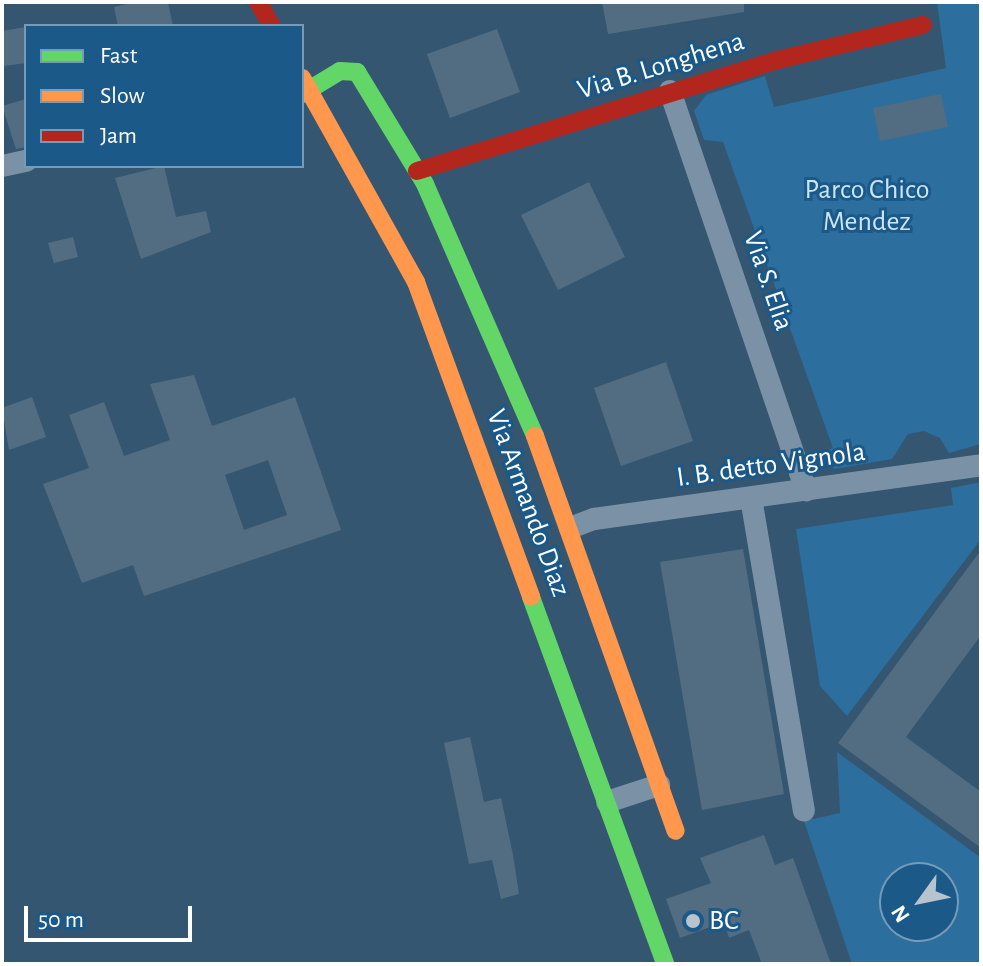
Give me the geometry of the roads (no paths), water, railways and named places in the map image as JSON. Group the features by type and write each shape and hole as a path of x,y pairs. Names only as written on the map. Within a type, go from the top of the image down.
{"street":[{"path":"258,2 271,24"},
{"name":"Via B. Longhena","path":"417,171 670,91 923,25"},
{"path":"305,88 340,71 357,72 417,171 502,350 570,528 676,831"},
{"name":"Via Armando Diaz","path":"305,88 416,282 665,964"},
{"name":"Via S. Elia","path":"670,91 806,491"},
{"path":"2,166 24,161"},
{"name":"I. B. detto Vignola","path":"570,528 594,519 981,465"},
{"path":"751,498 804,811"},
{"path":"607,802 659,785"}],"place":[{"name":"BC","path":"693,921"}],"park label":[{"name":"Parco Chico Mendez","path":"867,206"}]}
